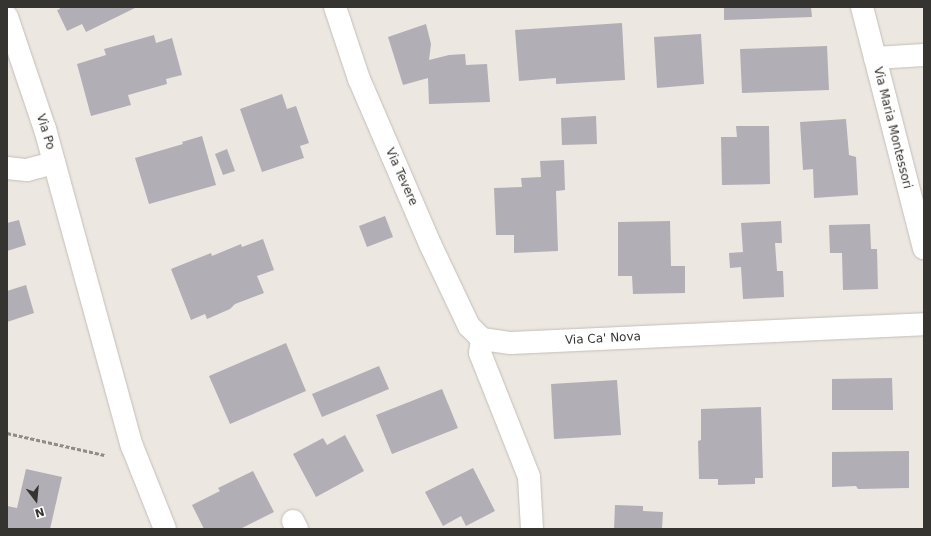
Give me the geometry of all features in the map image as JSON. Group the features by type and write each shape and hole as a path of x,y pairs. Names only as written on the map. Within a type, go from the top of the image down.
{"street":[{"name":"Via Tevere","path":"335,7 359,79 430,244 469,326 482,339"},
{"name":"Via Maria Montessori","path":"862,7 924,248"},
{"name":"Via Po","path":"7,17 54,163 79,248 111,373 132,446 165,529"},
{"path":"875,58 924,55"},
{"path":"7,168 26,170 54,163"},
{"name":"Via Ca' Nova","path":"482,339 511,343 924,324"},
{"path":"482,339 480,352 529,477 532,529"}],"path":[{"path":"7,433 105,455"}],"building":[{"path":"59,7 135,8 86,32 82,24 67,31 57,10 60,9"},
{"path":"724,7 811,7 812,17 724,20"},
{"path":"622,23 625,80 556,84 556,78 519,81 515,30"},
{"path":"426,24 431,44 429,60 449,55 465,54 466,65 487,64 490,102 429,104 428,78 403,85 388,37"},
{"path":"701,34 704,84 657,88 654,37"},
{"path":"154,35 156,43 172,38 182,75 166,79 167,84 128,95 131,105 91,116 77,64 106,55 104,49"},
{"path":"827,46 829,90 742,93 740,49"},
{"path":"282,94 287,109 296,106 309,143 300,146 304,158 262,172 240,109"},
{"path":"596,116 597,144 562,145 561,118"},
{"path":"846,119 849,155 856,157 858,195 814,198 813,169 803,170 800,122"},
{"path":"736,126 769,126 770,184 722,185 721,137 737,137"},
{"path":"202,136 216,185 149,204 135,158 183,144 182,142"},
{"path":"227,149 235,171 223,175 215,154"},
{"path":"564,160 565,190 556,191 558,251 514,253 514,235 496,235 494,188 522,187 521,178 541,177 540,161"},
{"path":"385,216 393,237 367,247 359,226"},
{"path":"19,220 26,245 7,251 7,223"},
{"path":"670,221 671,266 685,266 685,293 633,294 632,276 618,276 618,222"},
{"path":"781,221 782,243 775,243 777,271 783,271 784,297 743,299 741,267 730,268 729,253 743,252 741,223"},
{"path":"870,224 871,249 877,249 878,289 843,290 842,253 830,253 829,225"},
{"path":"263,239 274,270 257,276 264,293 235,304 230,309 207,319 205,314 191,320 171,269 211,253 212,256 241,244 242,247"},
{"path":"26,285 34,313 7,322 7,291"},
{"path":"286,343 306,391 230,424 209,376"},
{"path":"379,366 389,389 322,417 312,394"},
{"path":"892,378 893,410 832,410 832,379"},
{"path":"617,380 621,435 554,439 551,384"},
{"path":"442,389 458,428 392,454 376,415"},
{"path":"761,407 763,478 755,478 755,484 718,485 718,479 699,479 698,441 701,440 701,409"},
{"path":"345,435 364,471 316,497 293,454 323,438 327,445"},
{"path":"909,451 909,488 858,489 856,486 832,487 832,452"},
{"path":"473,468 495,511 466,526 461,516 443,526 425,492"},
{"path":"26,469 62,477 50,529 7,529 7,506 17,508"},
{"path":"253,471 274,512 240,529 204,529 192,505 220,491 218,488"},
{"path":"615,505 643,506 643,511 663,512 662,529 614,529"}]}
